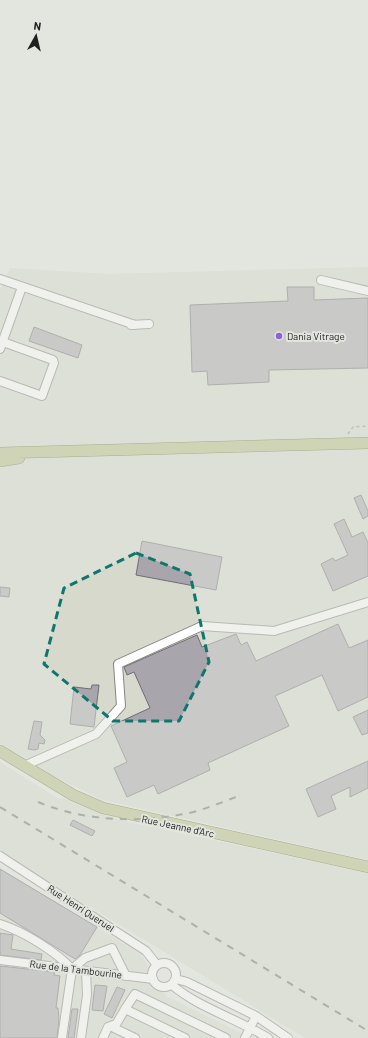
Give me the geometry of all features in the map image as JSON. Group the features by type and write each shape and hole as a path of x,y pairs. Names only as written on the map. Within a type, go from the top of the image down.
{"main road":[{"path":"0,452 368,443"},
{"path":"0,445 118,448"},
{"path":"0,461 14,458 161,447"},
{"name":"Rue Jeanne d'Arc","path":"0,751 72,795 118,813 368,866"}],"street":[{"path":"0,279 133,325 149,324"},
{"path":"321,280 368,291"},
{"path":"0,381 42,396 54,363 53,360 1,346 22,287"},
{"path":"24,766 96,734 121,706 118,664 202,626 274,631 368,602"},
{"name":"Rue Henri Queruel","path":"0,856 146,951 157,965"},
{"path":"0,924 14,928 64,960 72,969"},
{"path":"62,1038 72,969 85,958 112,948 126,976"},
{"name":"Rue de la Tambourine","path":"0,960 153,979"},
{"path":"268,1038 251,1027 183,995 174,982 176,971 172,965 165,962 157,965 152,971 153,979 161,987 174,982 187,982 256,1016 288,1038"},
{"path":"81,1038 87,995 86,971"},
{"path":"135,1038 114,1028 135,994 226,1038"},
{"path":"125,1009 185,1038"},
{"path":"245,1038 256,1016"},
{"path":"103,1038 108,1028 116,1024"}],"path":[{"path":"343,444 353,427 368,426"}],"highlighted area":[{"path":"136,553 190,574 209,662 179,721 113,721 44,664 64,588"}],"shaded area":[{"path":"368,267 368,860 103,800 53,776 0,743 0,290 10,268 109,274"},
{"path":"0,762 59,799 63,798 119,820 368,873 368,1038 305,1038 0,852"},
{"path":"0,868 141,954 166,996 251,1038 0,1038"}],"building":[{"name":"Dania Vitrage","path":"287,287 314,287 314,300 368,298 368,368 269,370 269,382 208,385 207,371 192,372 190,305 288,301"},
{"path":"34,327 82,345 78,358 29,341"},
{"path":"361,495 368,511 368,516 363,519 354,498"},
{"path":"344,519 352,537 363,532 368,543 368,576 333,591 321,564 333,558 335,561 348,555 334,524"},
{"path":"142,541 222,557 216,590 136,575"},
{"path":"0,587 10,588 9,597 0,596"},
{"path":"338,624 349,648 368,640 368,697 338,711 322,675 275,696 289,726 208,763 210,770 158,794 154,785 127,797 114,768 127,762 111,726 150,708 134,672 127,675 124,667 197,635 202,647 236,634 241,645 247,642 256,661"},
{"path":"92,685 99,685 94,727 70,724 74,687 91,689"},
{"path":"368,710 368,733 362,735 353,717"},
{"path":"34,721 42,722 40,735 45,740 44,744 39,743 38,749 34,750 28,749"},
{"path":"368,761 368,788 350,797 350,787 331,796 336,809 318,817 306,789"},
{"path":"73,820 95,831 92,836 70,825"},
{"path":"0,869 97,927 80,955 75,959 0,913"},
{"path":"0,933 13,935 11,949 42,954 41,960 0,955"},
{"path":"0,966 55,972 54,975 60,976 56,1008 58,1008 59,1019 57,1038 0,1038"},
{"path":"95,985 107,986 103,1011 92,1010"},
{"path":"117,987 125,990 112,1018 104,1014"},
{"path":"72,1009 78,1009 74,1038 68,1038"}],"railway":[{"path":"38,802 91,817 147,819 190,813 236,797"},
{"path":"0,807 368,1031"}],"place":[{"name":"Dania Vitrage","path":"279,336"}]}
